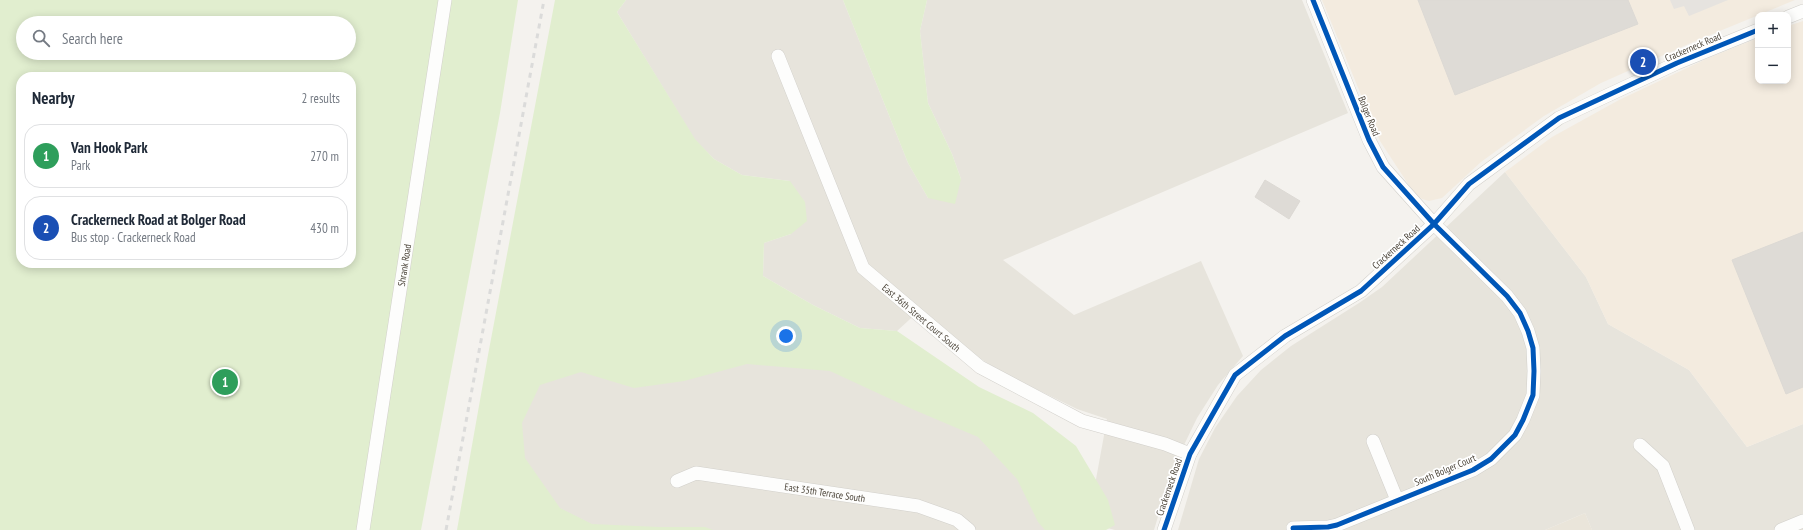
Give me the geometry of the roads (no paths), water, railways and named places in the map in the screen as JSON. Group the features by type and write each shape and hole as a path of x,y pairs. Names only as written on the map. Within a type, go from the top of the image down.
{"street":[{"name":"Shrank Road","path":"363,530 445,0"},
{"name":"Bolger Road","path":"1313,0 1369,140 1383,167 1434,224"},
{"path":"1791,16 1803,11"},
{"name":"Crackerneck Road","path":"1164,530 1190,454 1235,375 1285,336 1361,291 1434,224 1469,184 1560,118 1677,63 1755,31"},
{"name":"East 36th Street Court South","path":"778,56 862,268 980,367 1082,421 1165,444 1190,454"},
{"name":"South Bolger Court","path":"1293,528 1333,526 1473,470 1491,459 1515,435 1523,420 1533,395 1534,371 1533,348 1520,313 1507,296 1434,224"},
{"path":"1373,441 1397,500"},
{"path":"1640,444 1663,466 1688,530"},
{"name":"East 35th Terrace South","path":"678,481 696,473 918,506 957,520 969,530"},
{"path":"1781,530 1803,521"}],"railway":[{"path":"446,530 544,0"}],"place":[{"name":"Crackerneck Road at Bolger Road","path":"1643,62"},
{"name":"Van Hook Park","path":"225,382"}]}
